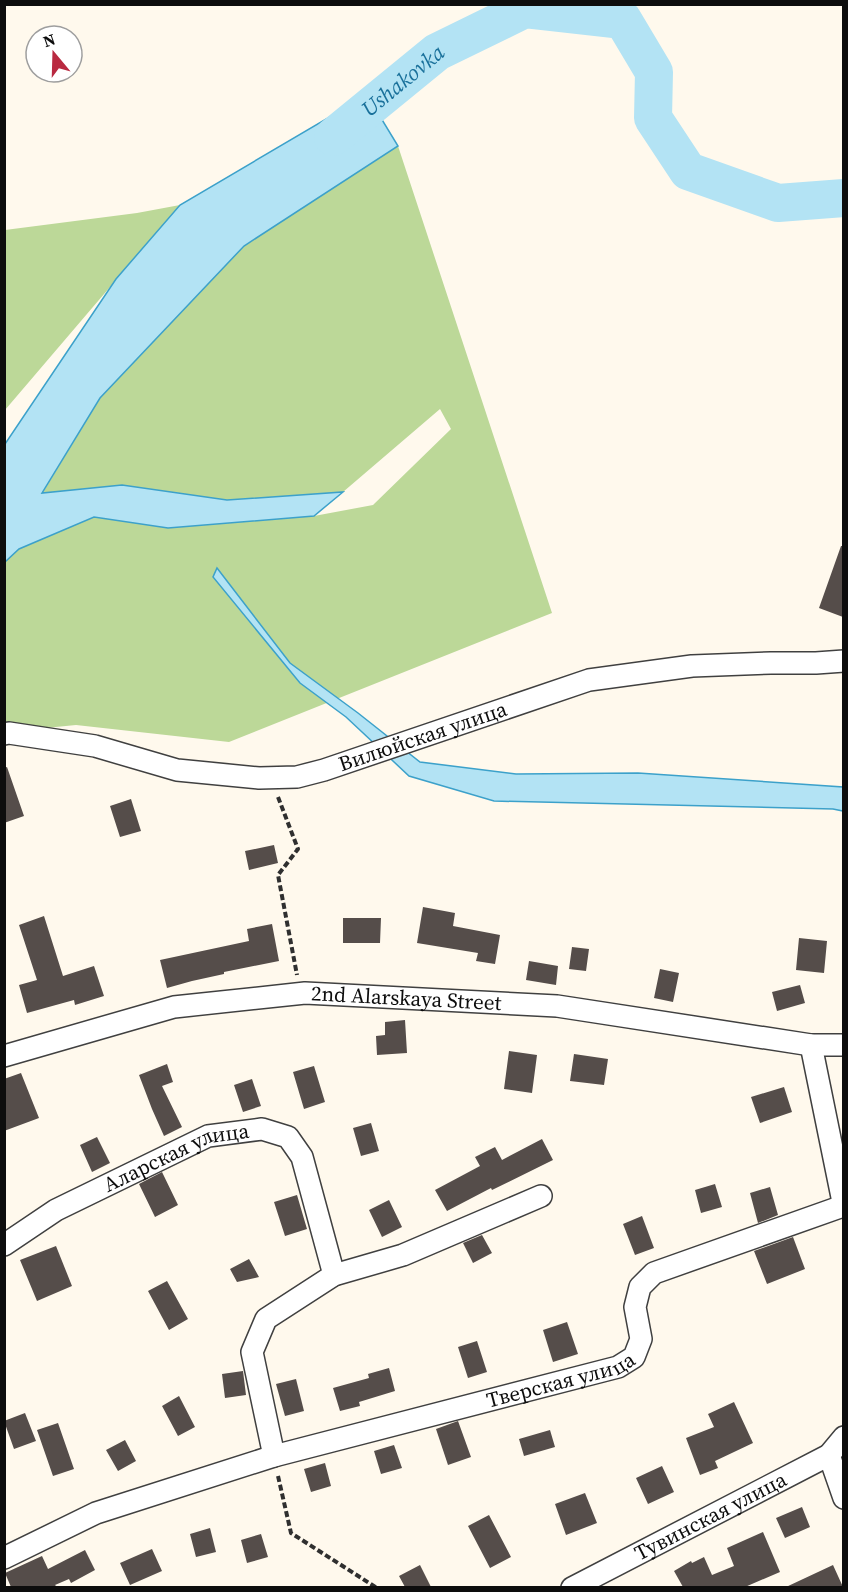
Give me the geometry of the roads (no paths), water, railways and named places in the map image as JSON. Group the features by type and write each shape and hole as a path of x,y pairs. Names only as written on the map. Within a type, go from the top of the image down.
{"street":[{"name":"Вилюйская улица","path":"4,734 95,746 177,770 259,778 297,777 324,770 589,680 692,666 843,661"},
{"name":"2nd Alarskaya Street","path":"4,1056 174,1007 299,993 557,1006 811,1045 843,1045"},
{"path":"811,1045 843,1207"},
{"name":"Аларская улица","path":"4,1245 56,1210 208,1136 262,1129 288,1137 302,1157 334,1275"},
{"path":"274,1456 252,1352 266,1319 334,1275 403,1255 542,1196"},
{"name":"Тверская улица","path":"4,1558 96,1513 274,1456 618,1368 634,1357 641,1339 635,1307 640,1287 654,1273 843,1207"},
{"name":"Тувинская улица","path":"572,1587 829,1455 843,1437"},
{"path":"829,1455 843,1498"}],"water":[{"path":"367,95 398,146 244,246 100,398 42,493 122,485 227,500 343,492 314,516 168,528 94,517 19,549 5,562 5,444 116,279 180,205"},
{"path":"217,568 290,663 420,762 516,774 638,773 843,787 843,811 494,801 409,776 346,717 300,683 213,577"}],"waterway":[{"name":"Ushakovka","path":"333,137 437,52 525,9 623,20 654,72 653,118 688,171 778,203 844,198"}]}
